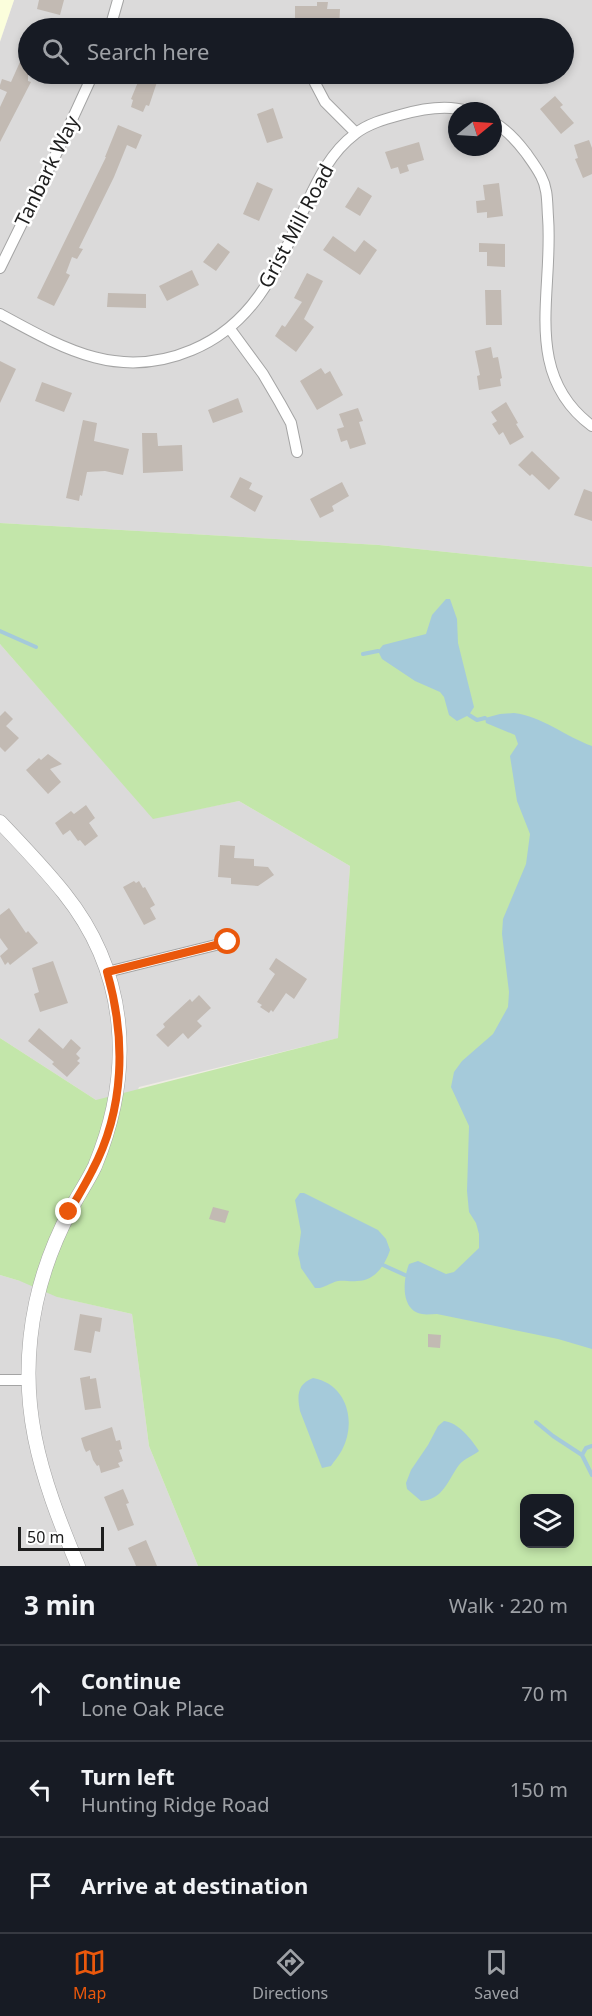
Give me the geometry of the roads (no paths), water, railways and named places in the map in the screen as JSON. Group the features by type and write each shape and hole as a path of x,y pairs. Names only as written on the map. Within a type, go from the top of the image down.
{"street":[{"path":"113,18 118,0"},
{"name":"Tanbark Way","path":"0,268 60,148 89,84"},
{"path":"316,84 325,102 356,133"},
{"name":"Grist Mill Road","path":"0,314 82,355 114,362 138,364 161,361 205,345 230,329 242,318 269,282 318,179 340,148 356,133 384,119 417,110 448,108"},
{"path":"502,127 520,146 542,177 547,195 550,237 545,325 550,369 557,387 568,404 592,426"},
{"path":"230,329 263,374 291,423 297,452"},
{"path":"0,822 65,893 88,929 107,972 119,1029 120,1058 116,1097 105,1141 93,1170 56,1239 41,1282 32,1331 29,1380 31,1419 41,1470 78,1566"},
{"path":"107,972 228,942"},
{"path":"0,1380 29,1380"}],"water":[{"path":"446,599 450,599 457,619 458,643 474,707 469,715 457,721 449,715 444,697 440,692 415,681 382,659 378,651 383,645 426,634 432,615"},
{"path":"514,713 544,722 592,746 592,1349 558,1339 437,1314 422,1314 410,1307 405,1293 405,1278 409,1264 418,1261 446,1274 454,1272 479,1248 479,1234 476,1223 469,1212 467,1191 469,1126 451,1087 454,1072 462,1061 493,1034 508,1007 509,992 502,934 503,919 526,864 530,834 517,801 510,756 518,744 515,735 486,723 485,718"},
{"path":"300,1193 378,1230 386,1239 390,1250 374,1275 363,1280 338,1281 315,1288 301,1268 298,1254 301,1232 295,1200"},
{"path":"313,1378 334,1388 346,1406 348,1416 349,1428 342,1450 331,1466 322,1468 300,1411 299,1391"},
{"path":"444,1421 459,1428 479,1451 459,1465 440,1493 421,1501 407,1489 406,1483 411,1470 438,1426"}],"waterway":[{"path":"0,631 36,647"},
{"path":"363,654 378,651"},
{"path":"469,715 477,720 485,718"},
{"path":"383,1265 405,1275"},
{"path":"536,1422 582,1455 592,1475"},
{"path":"582,1455 586,1448 592,1446"}]}
